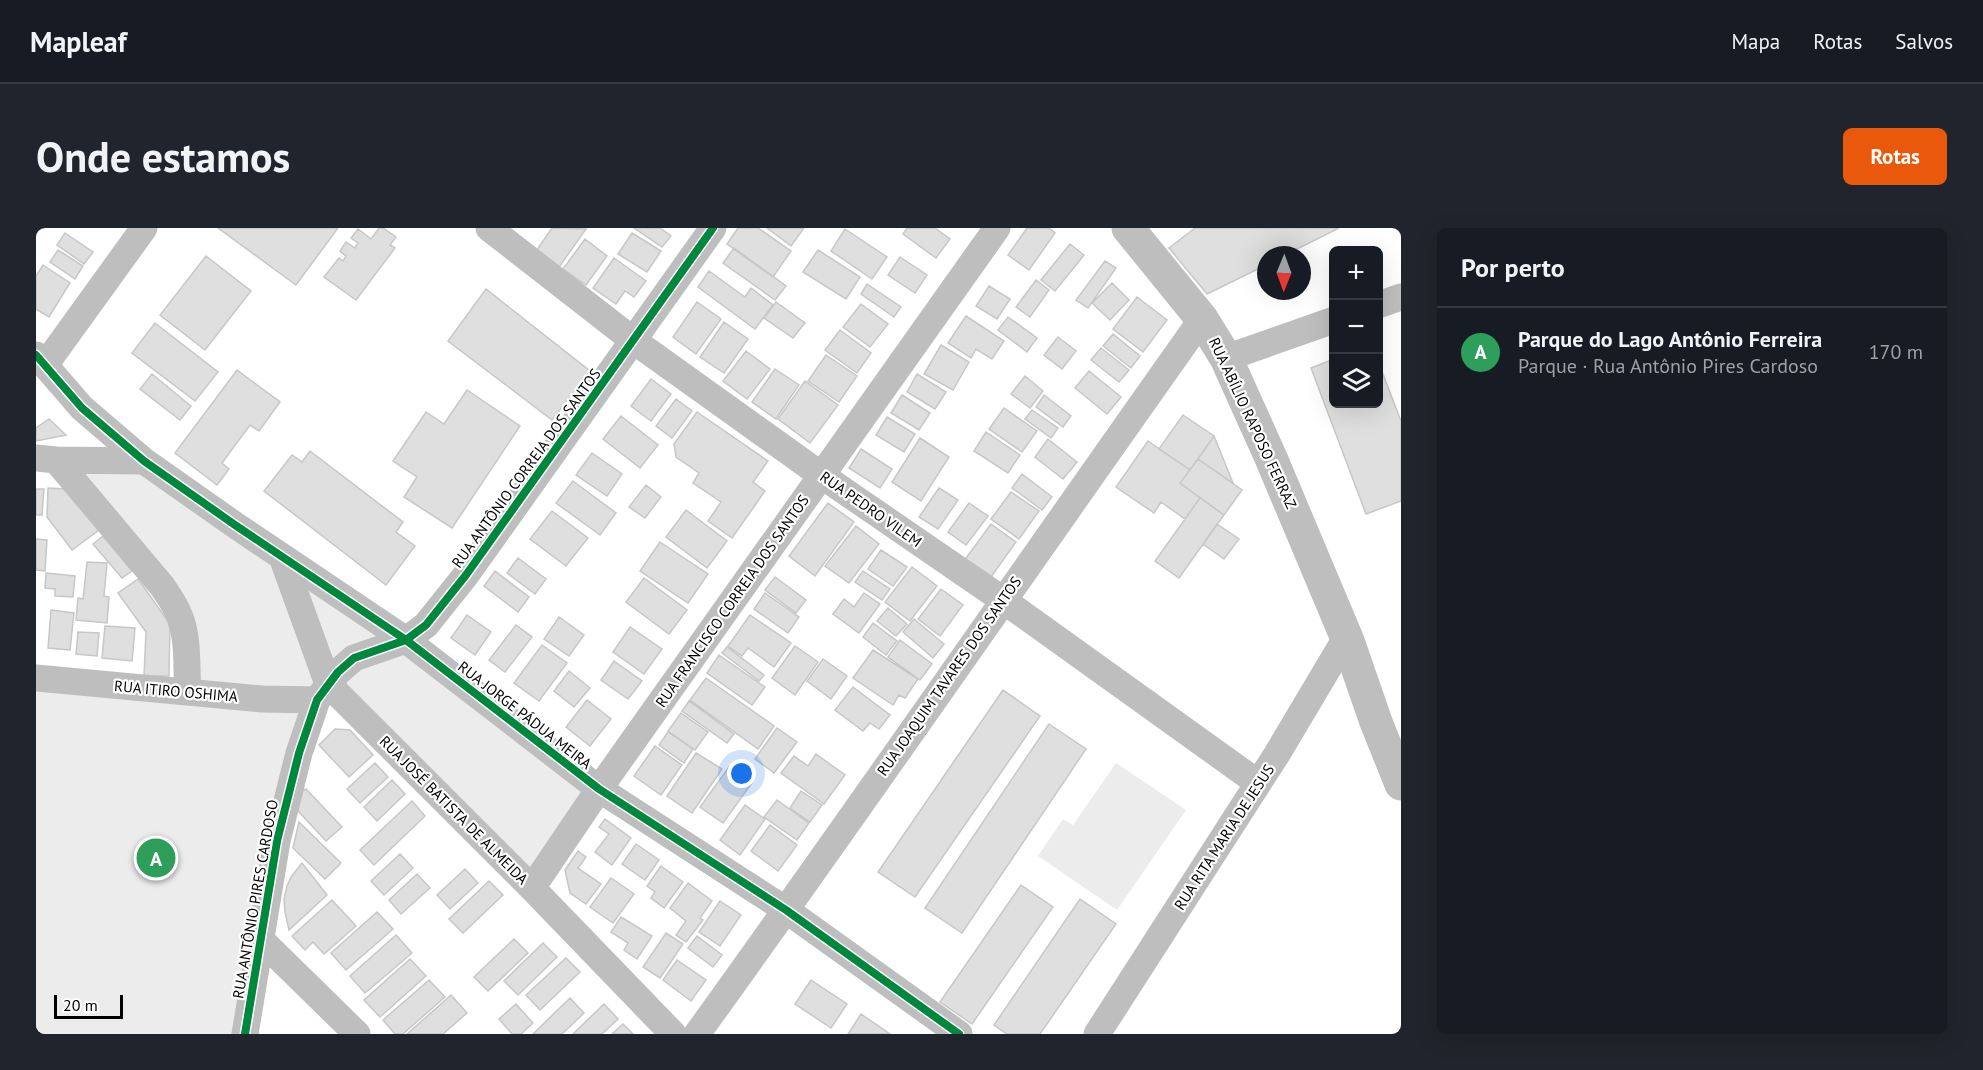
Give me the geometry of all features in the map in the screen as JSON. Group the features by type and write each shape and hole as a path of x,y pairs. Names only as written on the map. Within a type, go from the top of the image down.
{"street":[{"path":"40,360 144,228"},
{"name":"RUA PEDRO VILEM","path":"489,228 634,341 821,475 1003,600 1258,783"},
{"name":"RUA ANTÔNIO CORREIA DOS SANTOS","path":"323,692 338,672 354,658 406,640 426,625 466,575 713,228"},
{"name":"RUA FRANCISCO CORREIA DOS SANTOS","path":"532,888 599,789 997,228"},
{"name":"RUA ABÍLIO RAPOSO FERRAZ","path":"1128,228 1202,319 1226,358 1346,638 1401,784"},
{"path":"1383,303 1401,297"},
{"name":"RUA JOAQUIM TAVARES DOS SANTOS","path":"696,1034 786,910 1202,319"},
{"path":"1226,358 1329,322"},
{"name":"RUA JORGE PÁDUA MEIRA","path":"40,360 82,408 144,461 282,558 406,640 599,789 786,910 959,1034"},
{"path":"46,459 144,461"},
{"path":"46,459 162,586 174,604 181,618 184,635 188,692"},
{"name":"RUA JOSÉ BATISTA DE ALMEIDA","path":"282,558 323,692 532,888 673,1034"},
{"name":"RUA RITA MARIA DE JESUS","path":"1097,1034 1258,783 1346,638"},
{"name":"RUA ITIRO OSHIMA","path":"36,678 261,699 323,692"},
{"name":"RUA ANTÔNIO PIRES CARDOSO","path":"245,1034 272,865 286,798 299,753 323,692"},
{"path":"261,940 357,1034"}],"shaded area":[{"path":"144,461 272,553 326,685 316,698 188,688 187,646 64,463"},
{"path":"289,566 399,638 329,677"},
{"path":"406,645 595,789 531,882 333,683"},
{"path":"36,678 317,700 246,1034 36,1034"},
{"path":"1116,763 1186,810 1117,910 1038,856 1063,819 1073,825"}],"building":[{"path":"218,228 338,228 296,285"},
{"path":"379,228 383,228 396,237 390,245 395,248 356,300 324,277 339,258 343,261 346,256 340,251 346,242 355,248 358,243 351,238 358,229 371,239"},
{"path":"552,228 586,229 557,270 534,254"},
{"path":"634,228 660,228 671,236 662,247"},
{"path":"738,228 758,228 791,251 773,277 727,244"},
{"path":"767,228 804,228 791,246"},
{"path":"907,228 935,228 950,239 936,258 903,234"},
{"path":"1027,228 1049,228 1055,233 1029,270 1008,255"},
{"path":"1195,228 1339,228 1303,246 1257,246 1257,269 1207,294 1169,248"},
{"path":"845,229 887,257 872,279 831,251"},
{"path":"65,233 93,252 84,264 57,245"},
{"path":"632,233 661,251 647,272 618,254"},
{"path":"585,239 607,256 586,285 563,269"},
{"path":"1070,244 1084,255 1055,291 1041,280"},
{"path":"734,248 786,286 775,300 723,263"},
{"path":"58,250 83,266 75,279 50,262"},
{"path":"818,250 860,277 846,299 803,272"},
{"path":"206,256 251,291 205,350 160,315"},
{"path":"900,257 927,275 915,293 888,275"},
{"path":"614,258 646,281 634,297 625,291 616,304 593,288"},
{"path":"1105,261 1116,268 1088,308 1076,300"},
{"path":"43,265 70,283 49,317 36,309 36,276"},
{"path":"709,271 745,297 751,288 773,305 755,329 698,287"},
{"path":"1036,280 1049,290 1030,317 1016,307"},
{"path":"1112,283 1129,300 1110,320 1092,303"},
{"path":"867,284 901,307 894,317 861,294"},
{"path":"989,286 1010,299 997,319 976,306"},
{"path":"486,289 590,371 552,420 448,341"},
{"path":"1137,297 1167,320 1143,352 1113,329"},
{"path":"697,302 721,319 696,354 673,337"},
{"path":"776,302 805,323 793,338 764,318"},
{"path":"861,304 888,324 870,347 843,327"},
{"path":"966,316 1004,341 992,359 976,349 971,358 948,343"},
{"path":"1008,317 1037,338 1027,352 998,330"},
{"path":"724,322 748,339 724,373 700,357"},
{"path":"155,323 218,372 195,401 132,353"},
{"path":"840,330 871,353 857,373 825,350"},
{"path":"1113,334 1140,356 1131,368 1103,346"},
{"path":"1058,337 1076,351 1062,369 1044,355"},
{"path":"941,345 969,362 953,390 924,374"},
{"path":"1101,348 1129,370 1119,382 1091,360"},
{"path":"746,351 770,369 747,399 723,381"},
{"path":"826,355 857,376 839,402 808,381"},
{"path":"1329,361 1329,408 1383,408 1383,374 1401,421 1401,501 1366,514 1311,368"},
{"path":"775,369 799,385 776,419 752,402"},
{"path":"237,370 280,402 259,431 250,425 222,463 229,469 217,485 175,453"},
{"path":"1089,371 1121,397 1107,414 1075,388"},
{"path":"152,374 191,406 180,420 140,389"},
{"path":"917,374 946,392 935,409 907,392"},
{"path":"1025,376 1043,391 1030,408 1011,394"},
{"path":"651,379 671,394 651,421 631,406"},
{"path":"805,381 838,405 810,443 778,419"},
{"path":"467,390 520,426 452,528 404,497 417,477 393,461 426,412 444,424"},
{"path":"902,395 930,413 919,430 891,413"},
{"path":"1044,395 1071,416 1063,427 1036,407"},
{"path":"676,399 692,411 672,438 656,426"},
{"path":"1004,408 1037,431 1022,452 989,429"},
{"path":"1032,410 1058,428 1051,438 1025,419"},
{"path":"697,412 768,461 753,482 765,491 732,538 708,521 721,502 693,483 699,473 676,457 674,444"},
{"path":"1183,415 1214,436 1190,470 1159,449"},
{"path":"621,416 658,445 640,468 603,439"},
{"path":"887,417 915,434 904,452 876,435"},
{"path":"49,419 66,435 36,441 36,428"},
{"path":"986,432 1020,455 1008,473 974,451"},
{"path":"1214,436 1233,483 1198,459"},
{"path":"920,438 949,457 921,501 892,482"},
{"path":"1048,439 1077,462 1063,479 1035,457"},
{"path":"1148,441 1190,470 1180,483 1200,498 1185,519 1161,502 1154,513 1116,487"},
{"path":"861,449 892,469 880,488 849,468"},
{"path":"310,451 403,522 396,532 415,546 386,585 264,491 292,455 302,462"},
{"path":"592,453 622,474 607,496 576,475"},
{"path":"1198,459 1242,490 1224,515 1180,483"},
{"path":"1022,474 1052,497 1042,510 1012,488"},
{"path":"573,481 616,513 600,535 556,503"},
{"path":"646,485 661,497 645,518 629,507"},
{"path":"48,488 66,489 99,530 72,550 47,517"},
{"path":"939,488 958,500 938,529 919,517"},
{"path":"36,489 44,489 42,515 36,515"},
{"path":"1011,492 1039,511 1019,539 991,519"},
{"path":"1200,498 1224,515 1179,578 1155,561"},
{"path":"828,503 854,522 815,576 789,556"},
{"path":"969,503 988,516 966,545 948,532"},
{"path":"686,510 727,541 707,568 666,537"},
{"path":"552,511 588,538 566,566 530,539"},
{"path":"991,524 1016,542 989,580 963,562"},
{"path":"1217,524 1239,539 1224,559 1203,544"},
{"path":"856,526 879,544 849,583 825,566"},
{"path":"103,536 132,571 122,578 93,544"},
{"path":"36,539 47,540 45,571 36,570"},
{"path":"660,542 708,574 688,603 640,571"},
{"path":"881,550 907,567 893,586 868,569"},
{"path":"518,558 546,579 535,594 507,573"},
{"path":"87,562 107,563 104,596 109,597 107,623 76,620 78,598 83,599"},
{"path":"912,567 937,586 910,621 885,602"},
{"path":"495,571 529,597 518,612 484,586"},
{"path":"863,571 890,589 882,600 855,582"},
{"path":"46,573 75,576 73,597 55,596 55,589 45,588"},
{"path":"775,577 806,600 796,613 765,590"},
{"path":"644,578 687,610 669,634 626,602"},
{"path":"138,579 170,624 169,676 144,676 146,632 118,593"},
{"path":"941,589 963,605 940,636 918,619"},
{"path":"765,593 799,617 788,633 754,609"},
{"path":"864,593 880,604 859,633 833,614 844,599 854,607"},
{"path":"888,608 907,624 896,636 877,621"},
{"path":"51,610 74,613 70,650 48,648"},
{"path":"467,615 491,632 475,655 451,638"},
{"path":"750,615 791,643 774,667 748,648 742,656 728,646"},
{"path":"559,617 584,635 569,656 544,639"},
{"path":"914,619 944,644 933,658 903,632"},
{"path":"873,623 897,641 886,655 863,637"},
{"path":"516,625 532,637 505,672 489,660"},
{"path":"105,626 135,628 132,661 102,658"},
{"path":"630,627 662,649 644,674 613,652"},
{"path":"78,632 99,633 97,656 76,654"},
{"path":"900,640 932,664 920,680 888,657"},
{"path":"542,645 567,663 539,701 514,683"},
{"path":"795,646 818,662 795,695 772,678"},
{"path":"727,647 764,675 759,681 722,653"},
{"path":"873,650 918,679 905,698 899,695 893,705 853,678"},
{"path":"719,655 765,687 752,705 707,673"},
{"path":"823,659 847,676 831,699 807,681"},
{"path":"614,661 642,681 628,699 601,680"},
{"path":"569,671 590,688 574,707 554,691"},
{"path":"706,678 774,726 758,749 690,700"},
{"path":"853,687 890,715 879,729 870,723 863,731 835,710"},
{"path":"1003,690 1040,716 915,897 878,872"},
{"path":"587,700 611,719 590,746 566,727"},
{"path":"689,701 734,734 727,743 682,711"},
{"path":"681,713 708,732 695,750 668,731"},
{"path":"1049,724 1086,749 962,933 925,908"},
{"path":"777,728 797,742 774,773 755,759"},
{"path":"335,729 350,730 373,755 349,777 319,745"},
{"path":"668,732 693,749 684,763 659,745"},
{"path":"655,746 682,765 661,795 634,776"},
{"path":"696,753 722,769 692,813 667,796"},
{"path":"816,754 845,775 824,804 781,773 794,756 808,766"},
{"path":"375,763 388,777 360,803 347,789"},
{"path":"729,767 752,783 723,823 700,807"},
{"path":"392,780 405,794 377,821 364,807"},
{"path":"306,789 342,827 326,841 298,811 300,792"},
{"path":"801,791 822,805 810,822 790,808"},
{"path":"777,800 809,823 797,840 764,817"},
{"path":"412,801 425,816 374,865 360,850"},
{"path":"745,805 765,819 740,855 720,840"},
{"path":"605,819 631,838 612,865 595,852 609,834 599,827"},
{"path":"299,822 341,863 325,879 293,848"},
{"path":"770,825 797,845 778,871 751,851"},
{"path":"636,844 659,860 645,880 622,864"},
{"path":"578,851 586,857 578,868 601,884 586,904 570,893 565,870"},
{"path":"400,854 413,868 384,895 371,881"},
{"path":"302,863 327,895 289,930 284,899 291,877"},
{"path":"661,866 683,882 664,908 651,898 655,892 647,886"},
{"path":"465,869 478,883 450,909 437,895"},
{"path":"417,874 430,888 401,914 389,900"},
{"path":"611,878 634,894 613,923 590,907"},
{"path":"489,881 503,895 463,933 449,919"},
{"path":"688,883 712,901 700,918 703,920 686,942 676,935 686,921 670,908"},
{"path":"1021,885 1053,907 972,1024 940,1002"},
{"path":"1080,899 1116,924 1040,1034 1007,1034 994,1025"},
{"path":"332,900 356,926 324,954 313,942 305,950 292,936"},
{"path":"720,901 741,915 720,946 699,932"},
{"path":"377,912 393,929 346,970 331,953"},
{"path":"621,917 652,936 637,959 624,950 628,943 611,932"},
{"path":"666,933 683,944 660,978 643,967"},
{"path":"396,935 412,953 365,993 350,976"},
{"path":"697,936 722,955 713,967 688,948"},
{"path":"514,939 528,953 488,991 474,977"},
{"path":"543,943 557,957 518,995 504,981"},
{"path":"566,958 580,972 540,1010 526,995"},
{"path":"410,959 426,976 380,1017 364,1000"},
{"path":"677,960 706,980 691,1001 663,980"},
{"path":"429,980 445,997 403,1034 395,1034 383,1020"},
{"path":"811,980 847,1004 831,1028 795,1004"},
{"path":"451,995 467,1013 443,1034 407,1034"},
{"path":"570,998 584,1013 562,1034 533,1034"},
{"path":"516,1004 533,1023 521,1034 512,1034 499,1019"},
{"path":"604,1004 618,1019 602,1034 573,1034"},
{"path":"861,1014 890,1034 848,1034"},
{"path":"623,1024 633,1034 612,1034"}],"cycle path":[{"path":"245,1034 277,841 299,753 317,700 338,672 354,658 406,640 426,625 466,575 713,228"},
{"path":"36,355 82,408 144,461 406,640 599,789 786,910 959,1034"}],"place":[{"name":"Parque do Lago Antônio Ferreira","path":"156,858"}]}
